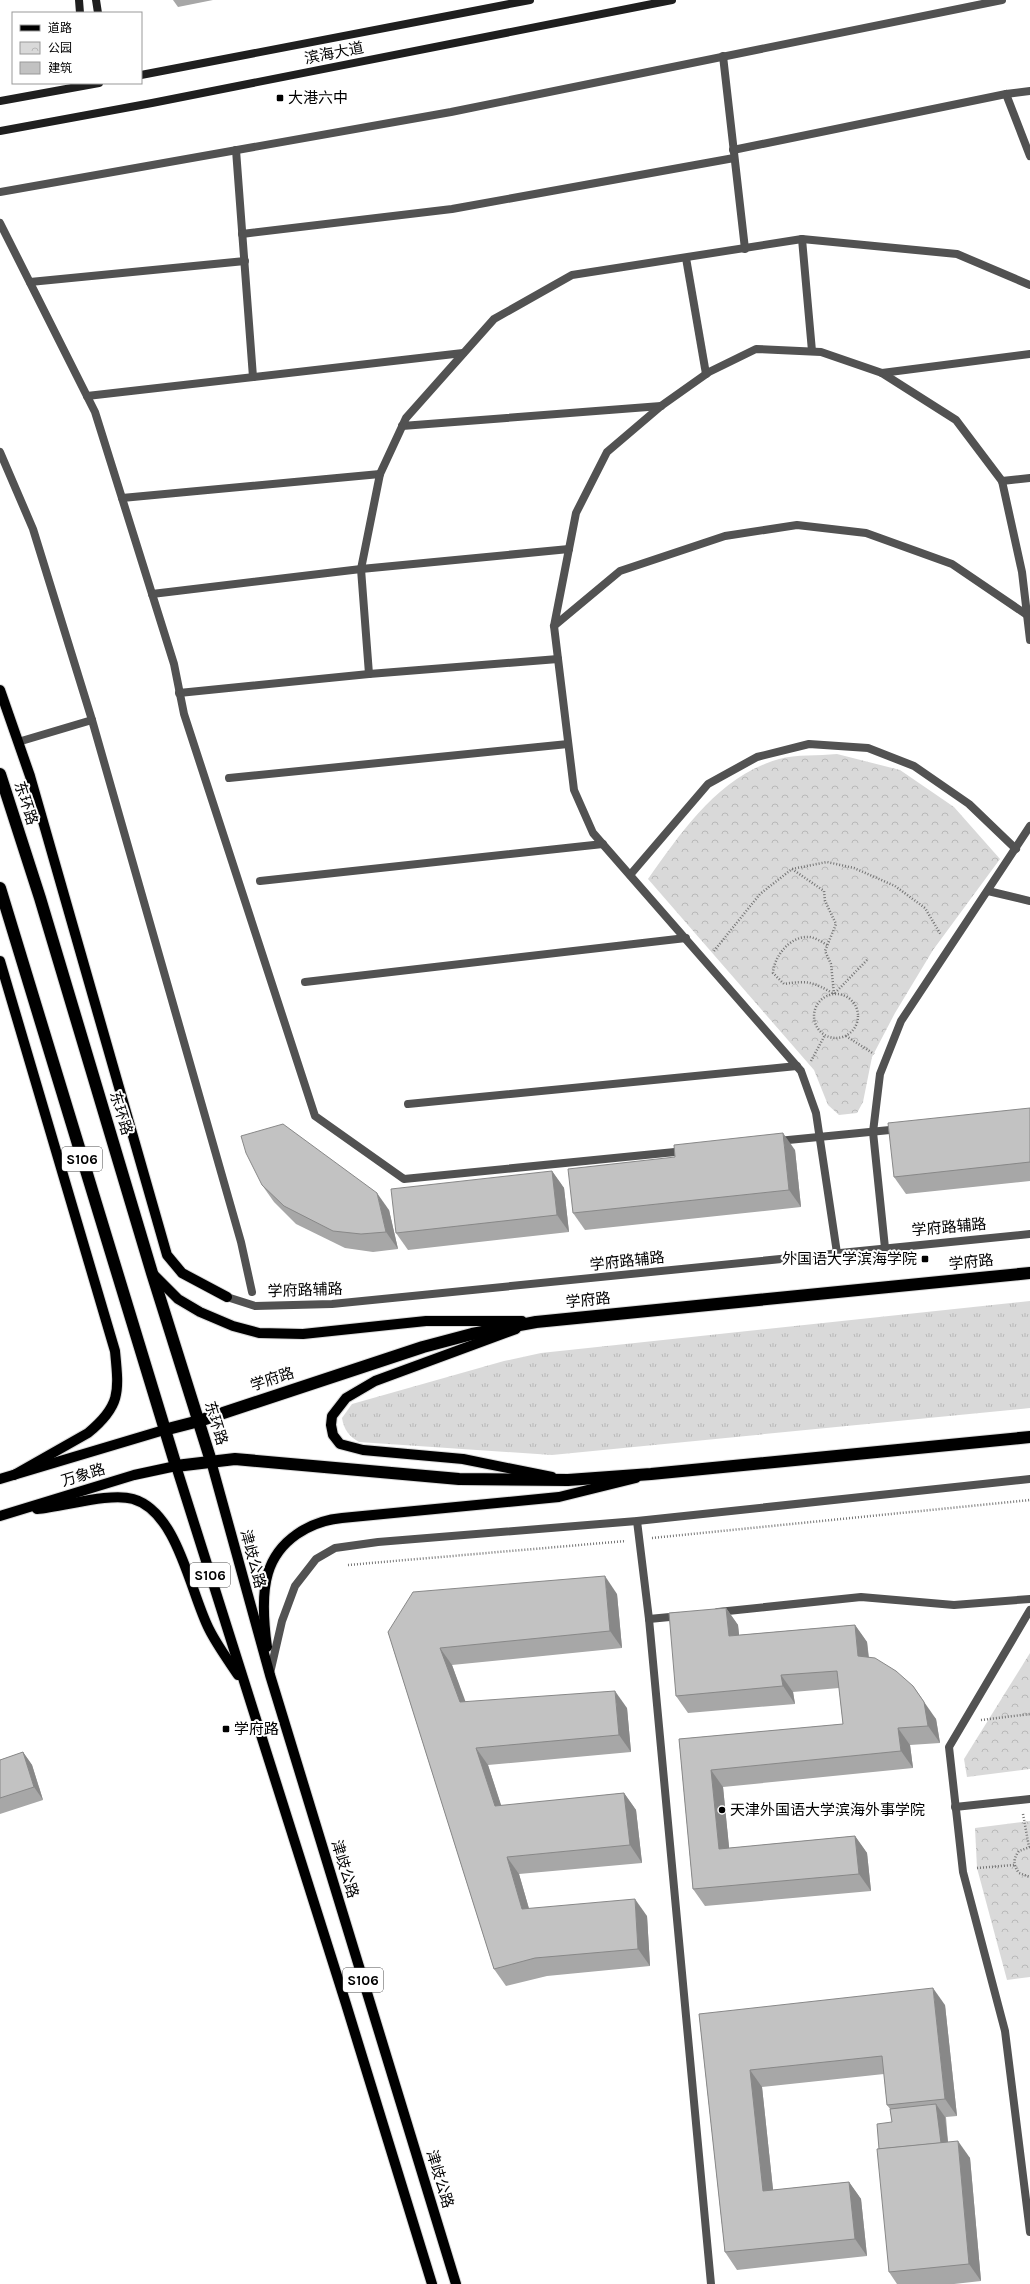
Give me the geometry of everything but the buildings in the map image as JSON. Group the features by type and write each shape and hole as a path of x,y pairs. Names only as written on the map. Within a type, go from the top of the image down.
{"highway":[{"name":"东环路","path":"0,774 40,898 152,1273 211,1461"},
{"name":"S106","path":"0,888 176,1466"},
{"name":"学府路","path":"164,1430 199,1421 423,1347 472,1334 536,1322 1030,1273"},
{"path":"176,1466 211,1461 257,1460 485,1480 568,1480 651,1474 1030,1437"}],"main road":[{"path":"79,0 80,12"},
{"path":"96,0 98,12"},
{"name":"滨海大道","path":"142,75 530,0"},
{"name":"滨海大道","path":"0,131 160,102 672,0"},
{"path":"0,101 86,84"},
{"path":"0,690 30,776 167,1255 182,1273 211,1290 228,1297"},
{"path":"0,961 115,1351 118,1380 113,1406 98,1424 88,1433 14,1475"},
{"path":"152,1273 178,1299 200,1312 233,1326 259,1333 303,1334 426,1320 536,1322"},
{"path":"536,1322 375,1381 346,1398 336,1408 332,1416 331,1425 333,1436 340,1444 348,1447 463,1459 568,1480"},
{"name":"万象路","path":"0,1479 164,1430"},
{"name":"津歧公路","path":"211,1461 270,1675 456,2284"},
{"name":"万象路","path":"0,1516 134,1475 176,1466"},
{"name":"S106","path":"176,1466 346,2004 432,2284"},
{"path":"270,1675 265,1612 268,1573 278,1553 299,1532 330,1519 559,1497 651,1474"},
{"path":"17,1511 54,1508 116,1498 133,1499 151,1509 171,1534 209,1629 244,1683"}],"street":[{"path":"0,192 451,112 1002,0"},
{"path":"724,56 745,249"},
{"path":"242,234 452,209 734,154 1006,94 1030,91"},
{"path":"1006,94 1030,156"},
{"path":"236,150 254,377"},
{"path":"0,222 95,412 174,664 184,714 315,1116 404,1179 694,1150"},
{"path":"802,239 812,351"},
{"path":"369,674 361,569 380,474 406,418 494,319 572,275 802,239 958,254 1030,285"},
{"path":"686,258 706,374"},
{"path":"30,282 244,261"},
{"path":"837,1253 816,1113 801,1071 593,833 574,790 554,626 576,513 607,452 661,406 706,374 756,349 821,352 882,373 956,420 1002,481 1027,593 1027,615 1030,640"},
{"path":"87,396 463,353"},
{"path":"882,373 1030,354"},
{"path":"402,426 661,406"},
{"path":"0,452 3,466 33,529 92,720 236,1226 252,1292"},
{"path":"122,498 380,474"},
{"path":"1002,481 1030,478"},
{"path":"554,626 620,571 725,536 798,525 866,533 952,564 1027,615"},
{"path":"152,594 361,569 569,550"},
{"path":"180,693 369,674 558,659"},
{"path":"18,742 92,720"},
{"path":"228,778 568,744"},
{"path":"630,874 708,784 757,757 809,744 868,748 914,766 969,804 1016,849"},
{"path":"885,1248 873,1132 880,1074 900,1021 1029,829"},
{"path":"260,881 603,844"},
{"path":"988,891 1030,901"},
{"path":"305,982 686,938"},
{"path":"408,1104 797,1066"},
{"path":"773,1142 912,1128"},
{"name":"学府路辅路","path":"228,1297 255,1306 332,1304 1030,1234"},
{"path":"270,1675 282,1621 295,1586 316,1559 335,1548 357,1544 637,1521 1030,1479"},
{"path":"637,1521 649,1619 710,2284"},
{"path":"712,1612 861,1598 954,1605 1030,1598"},
{"path":"1030,1610 949,1747 962,1869 1005,2031 1030,2232"},
{"path":"649,1619 688,1615"},
{"path":"955,1807 1030,1799"}],"path":[{"path":"706,961 760,894 792,869 827,862 854,868 895,886 925,908 949,950"},
{"path":"792,869 824,891 825,901 836,924 825,951 831,964 834,994"},
{"path":"828,945 808,936 793,941 774,962 773,973 784,984 802,981 816,983 834,994 849,998 857,1010 856,1025 846,1036"},
{"path":"868,959 834,994 821,999 814,1011 815,1025 825,1035 831,1038 846,1036 886,1060"},
{"path":"797,1066 812,1060 825,1035"},
{"path":"348,1565 640,1540 1030,1500"},
{"path":"964,1722 1030,1714"},
{"path":"1021,1800 1029,1847 1019,1851 1014,1860 1014,1865 1019,1873 1030,1877"},
{"path":"962,1869 1014,1865"}],"green space":[{"path":"837,754 900,770 954,807 1000,859 933,950 895,1013 872,1057 863,1102 857,1113 839,1115 828,1105 814,1070 648,879 689,824 704,807 738,778 757,767 786,757"},
{"path":"1030,1301 1030,1408 552,1455 359,1442 348,1432 344,1426 342,1418 352,1404 504,1361 541,1353"},
{"path":"1030,1653 1030,1769 967,1777 964,1759"},
{"path":"1030,1821 1030,1977 1007,1980 977,1868 975,1828"}],"place":[{"name":"大港六中","path":"280,98"},
{"name":"外国语大学滨海学院","path":"925,1259"},
{"name":"学府路","path":"226,1729"},
{"name":"天津外国语大学滨海外事学院","path":"722,1810"}]}
